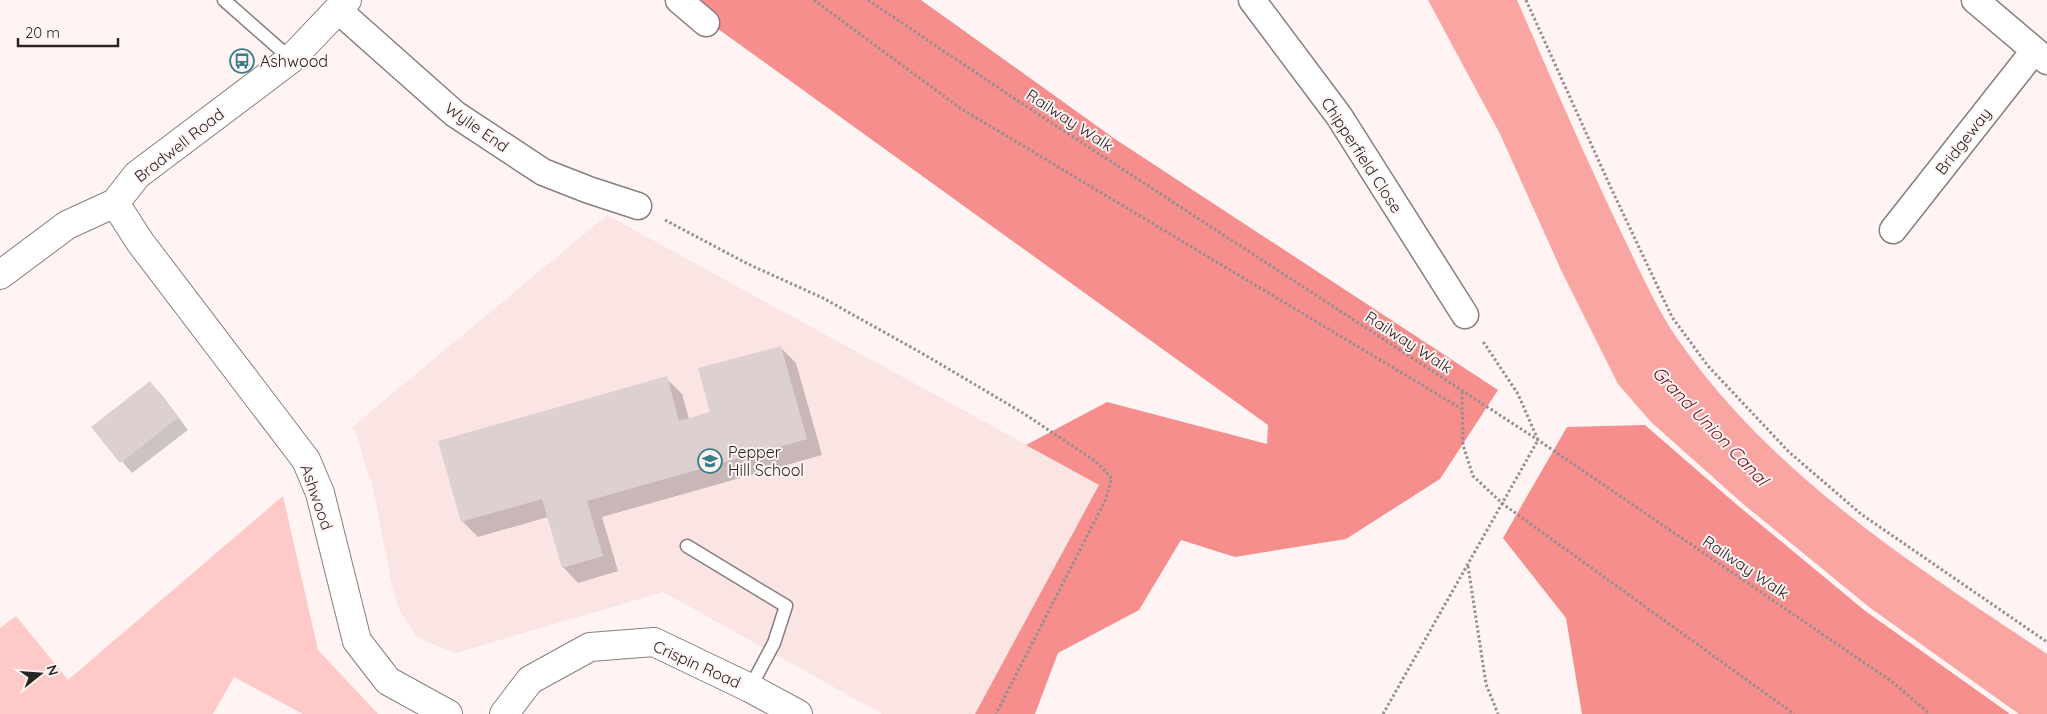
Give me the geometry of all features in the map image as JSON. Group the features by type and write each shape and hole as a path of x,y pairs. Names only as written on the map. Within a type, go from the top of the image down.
{"street":[{"path":"679,0 706,23"},
{"name":"Chipperfield Close","path":"1252,0 1338,116 1465,315"},
{"name":"Bridgeway","path":"1892,230 2041,56 1975,0"},
{"name":"Bradwell Road","path":"0,275 67,225 115,203 137,175 291,59 343,5"},
{"name":"Wylie End","path":"343,5 455,114 543,172 638,206"},
{"name":"Ashwood","path":"115,203 140,242 306,460 320,493 357,642 388,681 448,714"},
{"name":"Crispin Road","path":"504,714 530,680 590,647 654,642 750,688 798,714"}],"lane":[{"path":"224,0 291,59"},
{"path":"687,546 786,606 774,643 750,688"}],"path":[{"path":"814,0 960,108 1462,409"},
{"name":"Railway Walk","path":"868,0 1023,104 1538,440 1891,682 1930,714"},
{"path":"1526,0 1672,317 1708,366 1789,452 1861,514 2047,642"},
{"path":"638,206 748,264 823,298 925,355 1023,413 1095,461 1112,478 1105,501 996,714"},
{"path":"1382,714 1468,566 1538,440 1518,394 1465,315"},
{"path":"1462,392 1463,445 1473,476 1503,504 1794,714"},
{"path":"1468,566 1486,684 1498,714"}],"shaded area":[{"path":"678,0 921,0 1115,139 1498,390 1440,479 1346,539 1235,557 1181,540 1139,610 1058,653 1035,714 975,714 1099,485 1026,445 1107,402 1267,444 1268,425"},
{"name":"Pepper Hill School","path":"607,215 1100,485 975,714 882,714 663,592 456,653 416,636 400,611 393,591 371,478 369,478 356,433 352,427"},
{"path":"1645,425 1736,504 1864,610 2010,714 1582,714 1566,618 1503,538 1567,427"},
{"path":"283,496 318,650 378,714 303,714 234,677 213,714 0,714 0,628 16,616 68,680"}],"water":[{"name":"Grand Union Canal","path":"1428,0 1517,0 1608,205 1658,307 1684,348 1721,395 1805,479 1899,553 2047,654 2047,714 2019,714 1869,607 1742,503 1651,422 1618,384 1562,272 1500,134"}],"building":[{"path":"781,346 807,439 587,501 603,556 562,568 542,499 461,522 438,441 667,376 679,421 710,412 698,368"},
{"path":"150,381 178,418 120,463 91,427"}],"place":[{"name":"Ashwood","path":"242,61"},
{"name":"Pepper Hill School","path":"710,461"}]}
